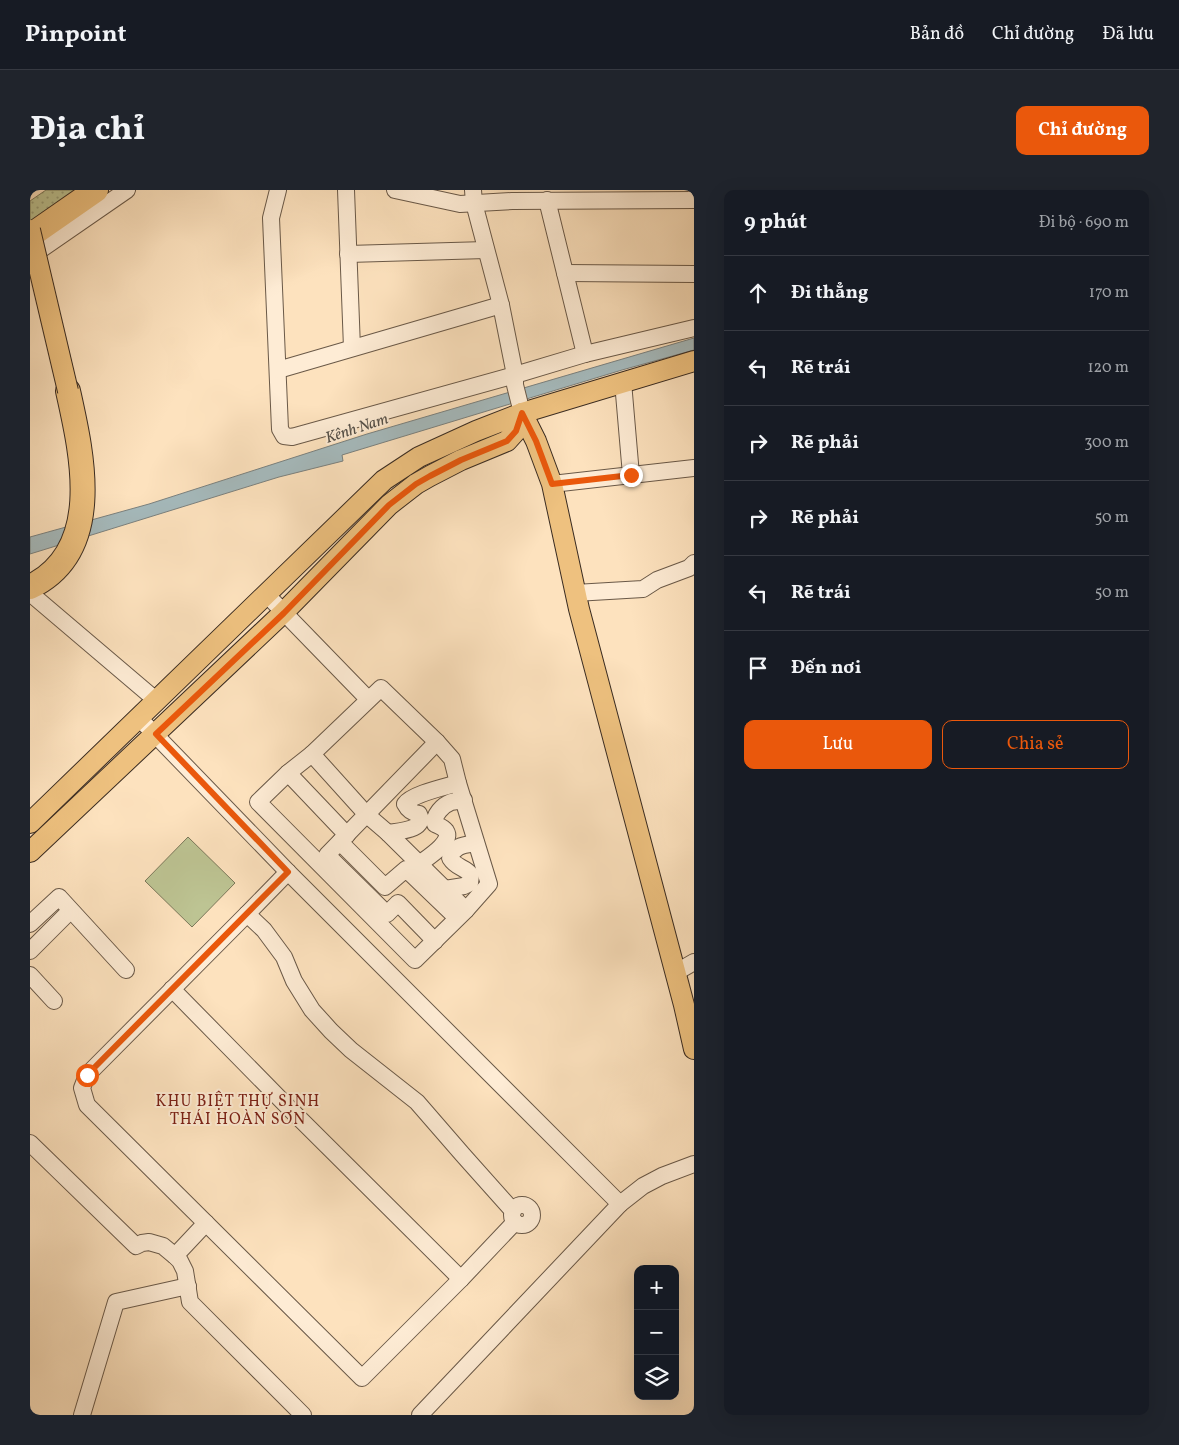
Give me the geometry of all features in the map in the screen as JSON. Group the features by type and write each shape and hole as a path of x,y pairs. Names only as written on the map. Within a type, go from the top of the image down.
{"highway":[{"path":"30,236 96,190"},
{"path":"30,240 60,215"},
{"path":"33,597 43,580 62,562 70,548 78,529 82,509 82,464 68,390"}],"main road":[{"path":"30,230 68,390"},
{"path":"30,823 384,480 418,457 442,445 522,413 694,361"},
{"path":"522,413 536,441 552,484 575,593 694,1049"},
{"path":"30,852 284,613 389,505 416,484 430,476 461,460 507,441 516,431 522,413"}],"street":[{"path":"30,257 127,190"},
{"path":"278,190 271,218 280,429 284,436 292,437 515,380 585,354 694,328"},
{"path":"346,190 352,348"},
{"path":"395,190 460,204 474,196 512,200 694,200"},
{"path":"474,196 501,305 522,413"},
{"path":"547,200 585,354"},
{"path":"348,254 486,250"},
{"path":"565,273 694,274"},
{"path":"278,370 501,305"},
{"path":"623,382 631,475"},
{"path":"552,484 694,468"},
{"path":"575,593 643,589 657,580 689,568 694,563"},
{"path":"266,594 368,700"},
{"path":"33,597 157,701"},
{"path":"381,688 452,759 489,884 415,960 258,802 288,773 312,754 368,700 381,688"},
{"path":"139,718 288,872 620,1204"},
{"path":"437,742 327,855 387,914 398,904 438,937"},
{"path":"312,754 367,815 445,889 461,914"},
{"path":"288,773 340,842 384,887 406,869 461,914"},
{"path":"388,834 411,829 421,822 419,814 413,813 405,804 408,800 458,783"},
{"path":"419,864 447,840 448,835 446,831 435,824 436,815 451,802 464,800"},
{"path":"445,889 464,886 470,883 471,875 468,871 454,864 450,858 452,851 456,847 476,843"},
{"path":"247,914 264,930 284,957 294,981 312,1010 351,1050 417,1102 514,1217 461,1279 362,1378 87,1105 82,1088 87,1075 288,872"},
{"path":"30,924 59,897 126,970"},
{"path":"30,952 70,911"},
{"path":"675,973 694,962"},
{"path":"30,975 54,1001"},
{"path":"172,989 461,1279"},
{"path":"30,1144 136,1246 149,1242 162,1246 175,1256 180,1261 185,1272 190,1302 303,1415"},
{"path":"420,1415 620,1204 643,1186 662,1176 694,1164"},
{"path":"175,1256 206,1224"},
{"path":"82,1415 116,1302 188,1286"}],"green space":[{"path":"46,190 77,190 30,223 30,201"},
{"path":"188,837 235,883 192,927 145,881"}],"shaded area":[{"name":"Kênh Nam","path":"694,338 694,350 342,455 343,461 279,477 30,554 30,537 149,504 367,434"}],"district":[{"name":"KHU BIỆT THỰ SINH THÁI HOÀN SƠN","path":"238,1111"}],"route":[{"path":"87,1075 288,872 156,734 284,613 389,505 416,484 430,476 461,460 507,441 516,431 522,413 536,441 552,484 631,475"}]}
